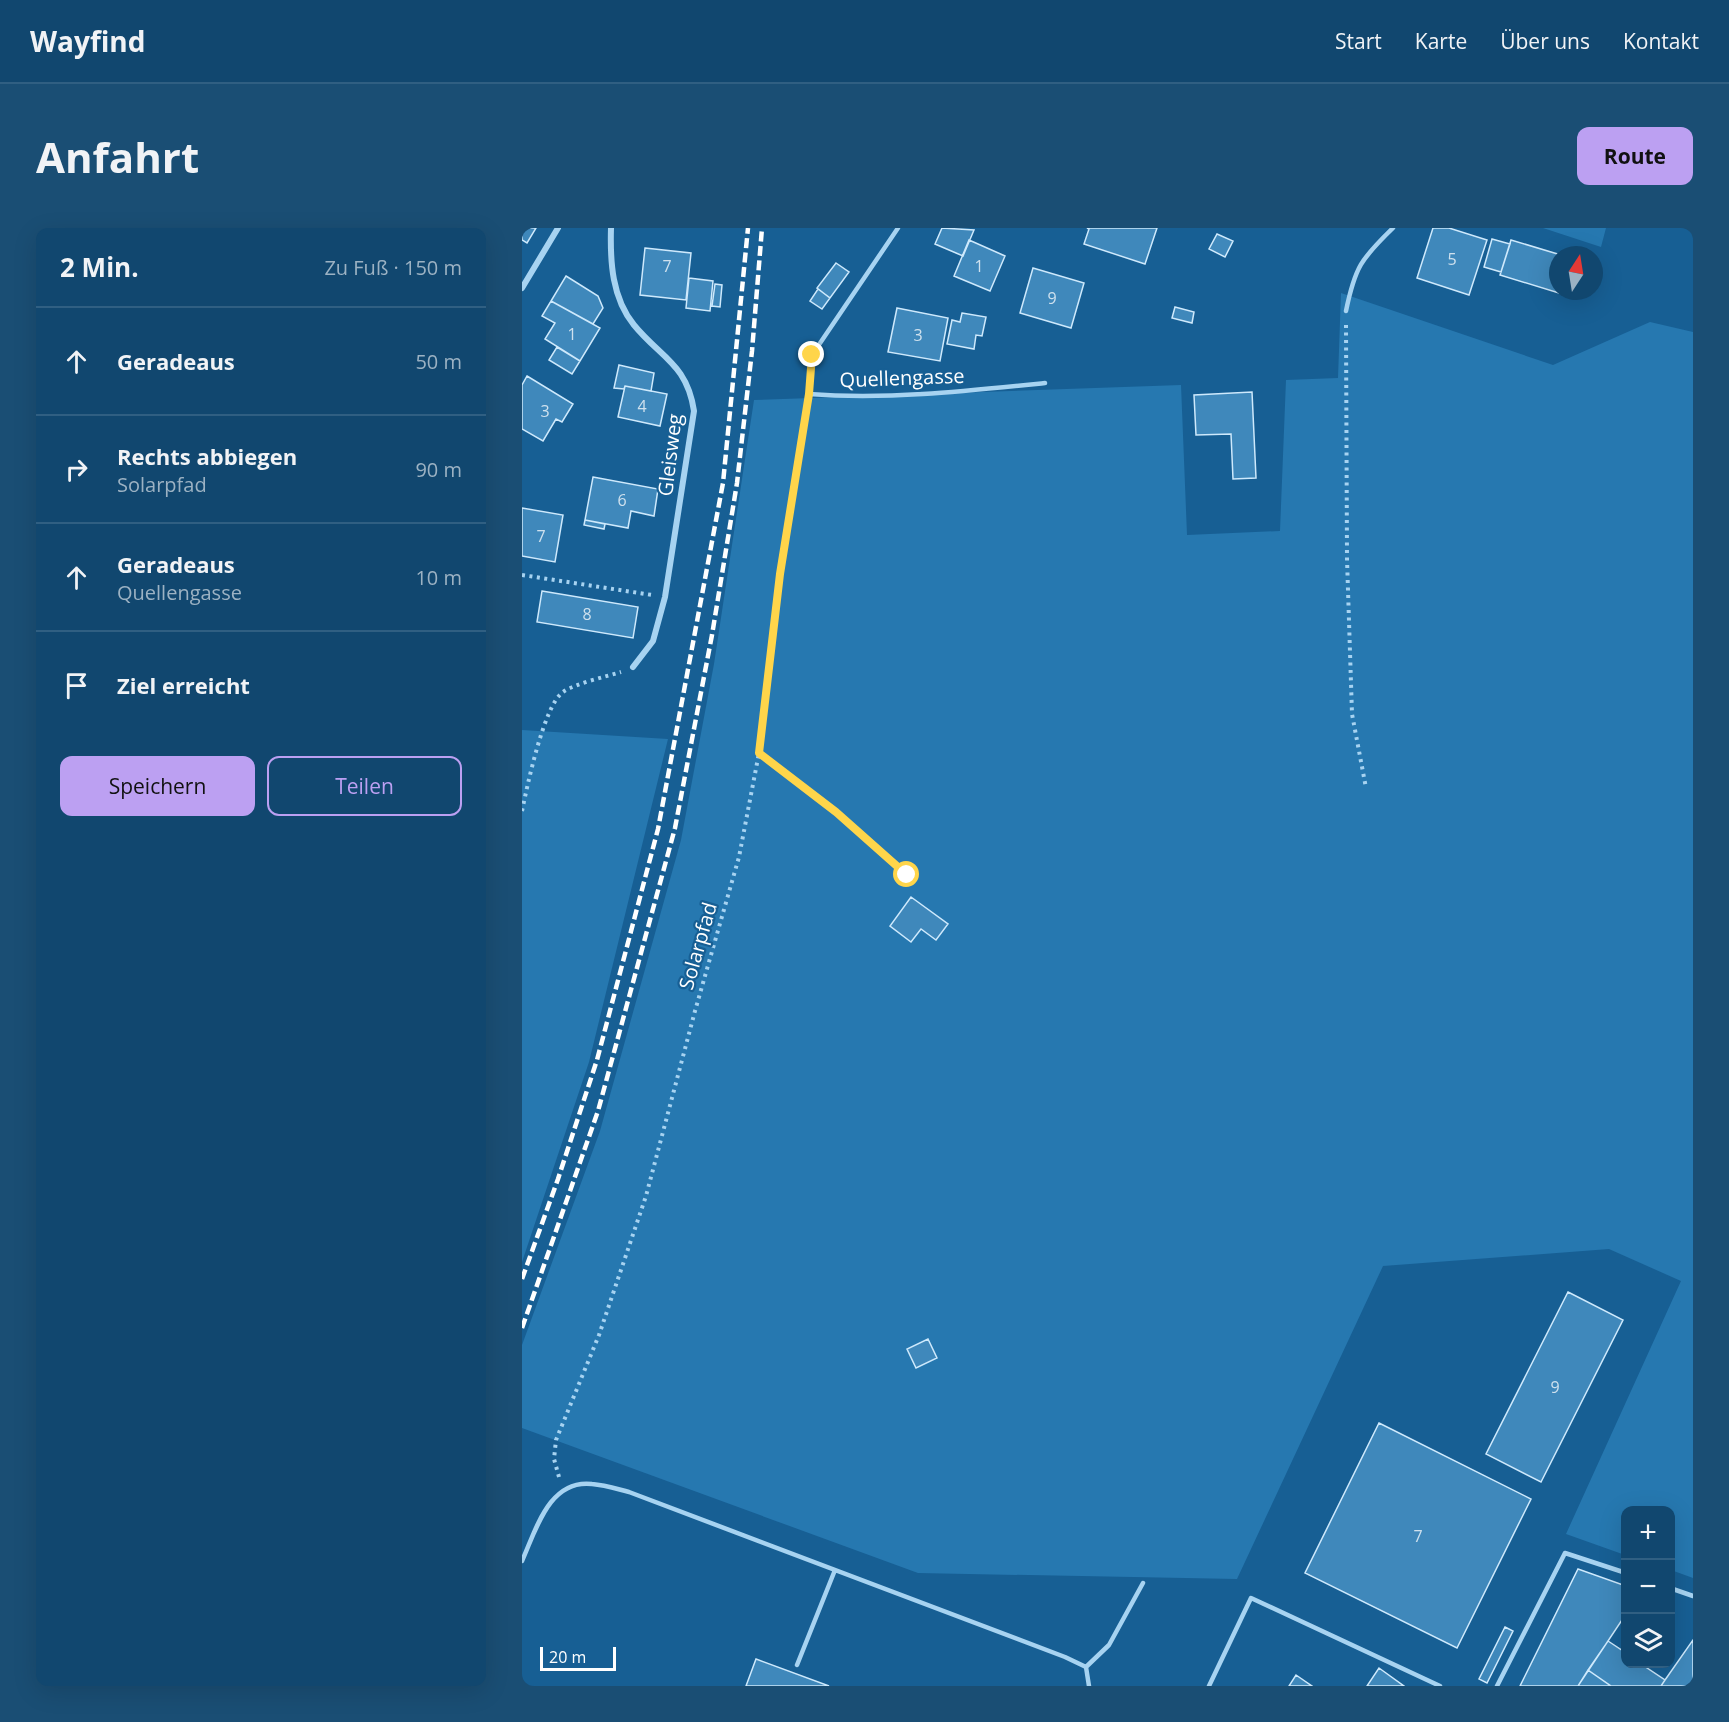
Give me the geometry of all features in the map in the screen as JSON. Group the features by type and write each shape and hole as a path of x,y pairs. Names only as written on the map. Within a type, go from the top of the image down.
{"street":[{"path":"522,288 558,228"},
{"name":"Gleisweg","path":"611,228 614,283 621,305 634,325 683,374 691,390 694,411 692,441 665,597 653,640 633,667"}],"lane":[{"name":"Quellengasse","path":"898,228 812,355 809,394 835,396 964,390 1045,383"},
{"path":"1346,311 1357,267 1364,256 1393,228"},
{"path":"522,1561 545,1509 563,1489 590,1483 629,1492 1086,1667"},
{"path":"1497,1686 1564,1553 1621,1571"},
{"path":"797,1665 835,1570"},
{"path":"1086,1667 1109,1645 1143,1583"},
{"path":"1675,1589 1693,1596"},
{"path":"1209,1686 1251,1598 1440,1686"},
{"path":"1086,1667 1089,1686"}],"path":[{"path":"1346,311 1347,559 1352,714 1366,788"},
{"name":"Solarpfad","path":"563,1489 554,1459 556,1440 598,1335 646,1196 739,857 759,753 780,574 809,394"},
{"path":"522,575 665,597"},
{"path":"522,812 532,768 550,709 562,692 633,667"},
{"path":"759,753 836,812 907,875"}],"shaded area":[{"path":"1543,228 1606,228 1601,246"},
{"path":"1341,293 1553,365 1650,322 1693,332 1693,1578 1675,1571 1675,1506 1621,1506 1621,1554 1566,1534 1681,1281 1609,1249 1383,1266 1237,1579 918,1573 522,1428 522,1345 600,1131 681,840 714,664 754,400 1181,385 1187,535 1280,531 1286,380 1338,378"},
{"path":"522,730 668,739 589,1062 522,1262"}],"building":[{"path":"522,228 536,228 527,243 522,240"},
{"path":"942,228 974,230 963,256 935,244"},
{"path":"1087,228 1157,228 1145,264 1084,244 1089,229"},
{"path":"1433,228 1449,228 1487,240 1469,295 1417,278"},
{"path":"1217,234 1233,241 1225,257 1209,249"},
{"path":"1492,239 1510,244 1501,272 1484,267"},
{"path":"969,240 1005,256 990,291 954,276"},
{"path":"1511,240 1549,251 1549,290 1500,275"},
{"path":"645,248 691,253 686,300 640,295"},
{"path":"836,263 849,272 830,298 817,288"},
{"path":"1033,268 1084,283 1071,328 1020,313"},
{"path":"566,276 598,296 603,308 593,324 551,301"},
{"path":"689,278 713,281 710,311 686,308"},
{"path":"715,284 722,285 720,307 712,306"},
{"path":"818,289 830,298 822,309 810,301"},
{"path":"551,301 600,328 580,361 545,339 555,323 542,316"},
{"path":"1175,307 1194,312 1192,323 1172,318"},
{"path":"897,308 948,318 940,361 888,352"},
{"path":"962,313 986,317 982,336 976,335 974,349 947,344 952,320 960,322"},
{"path":"557,347 580,361 572,374 549,360"},
{"path":"619,365 654,373 651,391 625,386 624,389 614,388"},
{"path":"527,376 573,404 562,422 556,419 543,441 522,429 522,385"},
{"path":"625,386 667,394 660,426 618,417"},
{"path":"1252,392 1256,478 1233,479 1231,434 1196,435 1194,395"},
{"path":"593,477 658,489 654,516 631,511 628,528 585,520"},
{"path":"522,508 563,515 555,562 522,556"},
{"path":"585,520 605,524 604,529 584,525"},
{"path":"542,591 638,607 633,638 537,622"},
{"path":"911,897 948,924 936,940 921,929 911,942 890,926"},
{"path":"1568,1292 1623,1320 1541,1482 1486,1454"},
{"path":"928,1339 937,1358 916,1368 907,1349"},
{"path":"1379,1423 1531,1499 1457,1648 1305,1573"},
{"path":"1578,1569 1621,1584 1621,1622 1578,1686 1520,1686"},
{"path":"1505,1627 1513,1631 1487,1683 1479,1679"},
{"path":"1693,1640 1693,1686 1661,1686"},
{"path":"1608,1641 1621,1650 1621,1668 1647,1668 1665,1680 1661,1686 1611,1686 1588,1670"},
{"path":"756,1659 829,1686 746,1686"},
{"path":"1379,1668 1404,1686 1367,1686"},
{"path":"1588,1670 1611,1686 1578,1686"},
{"path":"1296,1675 1312,1686 1289,1686"}],"railway":[{"path":"522,1279 597,1060 658,829 723,483 748,228"},
{"path":"522,1328 598,1111 675,828 712,635 737,483 752,351 762,228"}],"route":[{"path":"812,355 809,394 780,574 759,753 836,812 907,875"}]}
